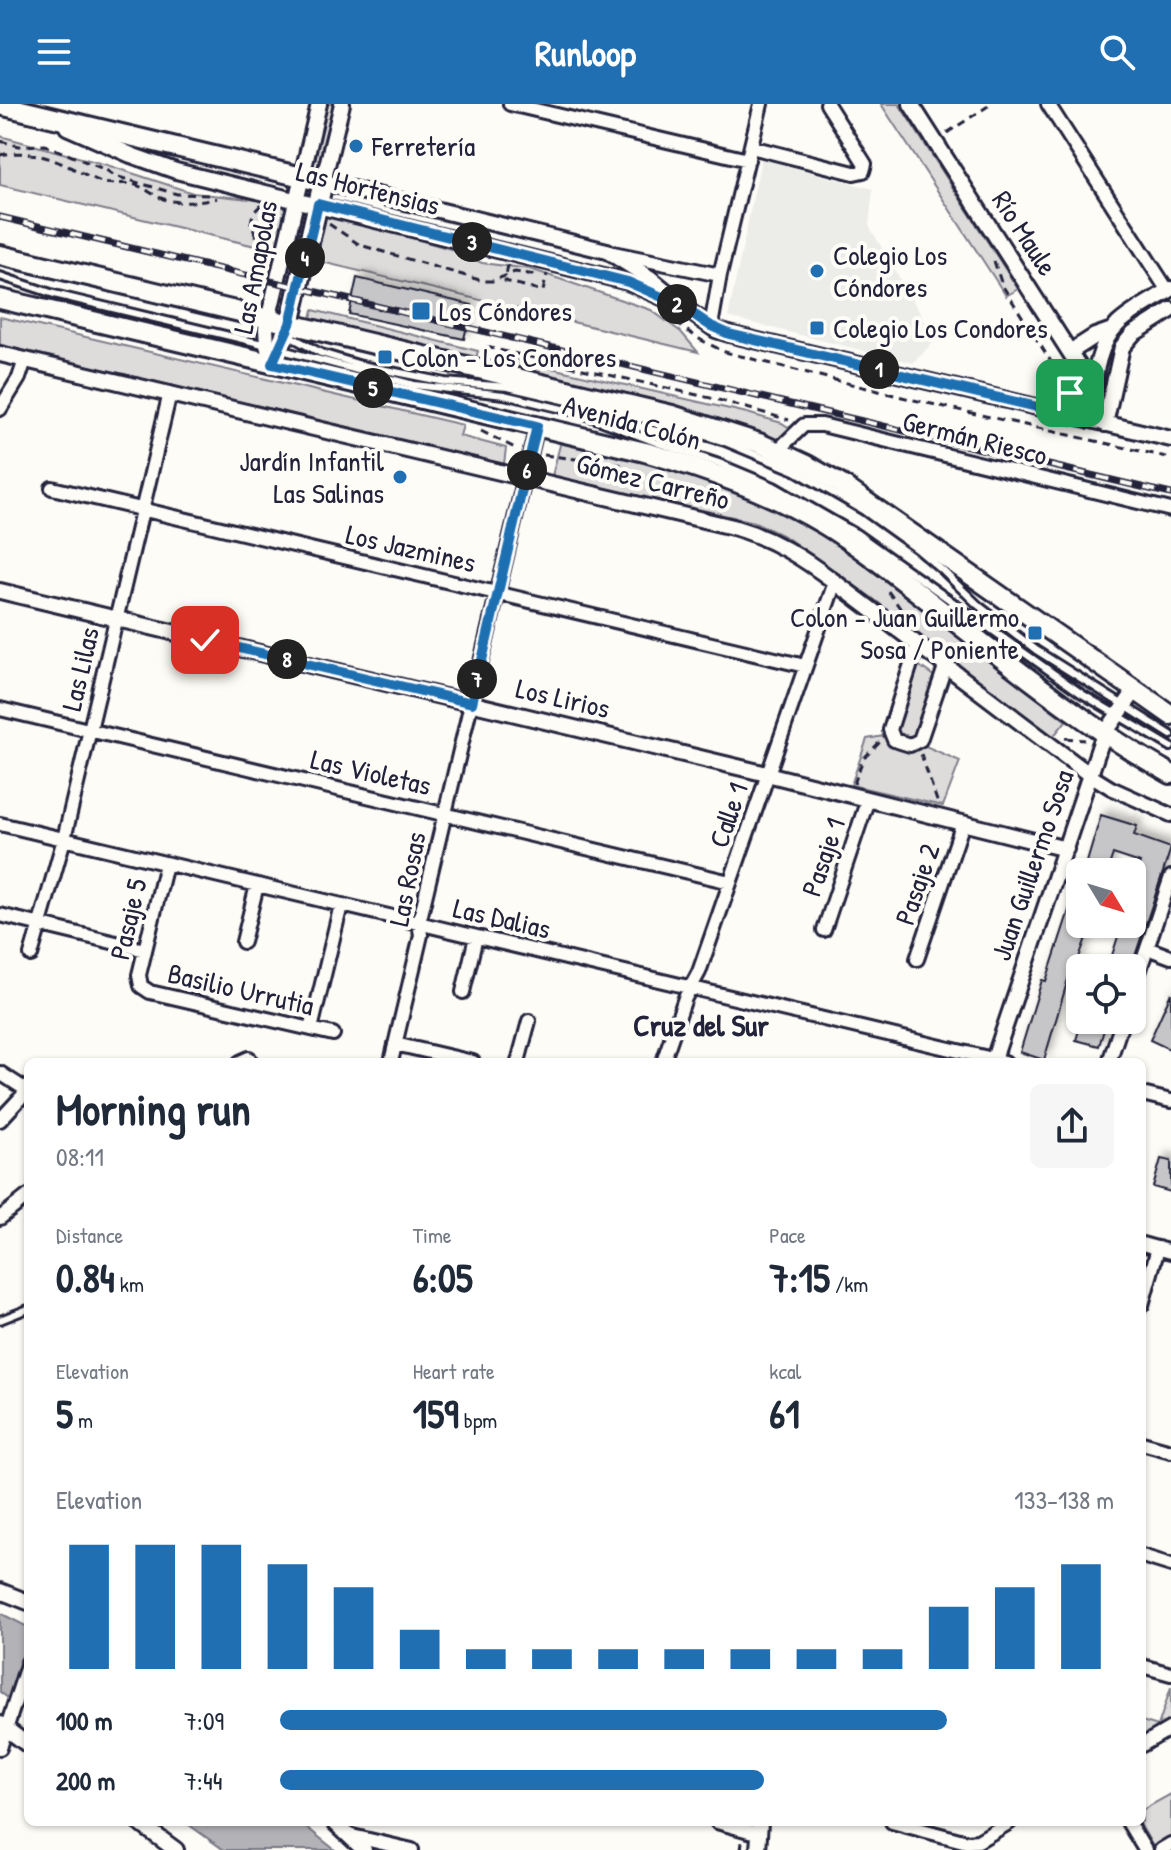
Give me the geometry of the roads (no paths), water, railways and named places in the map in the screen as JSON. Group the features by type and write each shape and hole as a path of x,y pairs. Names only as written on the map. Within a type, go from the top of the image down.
{"main road":[{"name":"Las Hortensias","path":"0,105 323,182"},
{"name":"Las Amapolas","path":"279,343 323,182"},
{"name":"Avenida Colón","path":"0,255 268,319 279,343 537,426 694,466 745,485 794,508 856,545 1044,690 1171,774"},
{"name":"Avenida Colón","path":"0,299 279,343 672,415 742,436 842,485 892,518 1126,704 1171,715"}],"street":[{"name":"Las Amapolas","path":"279,343 268,319 319,104"},
{"name":"Las Amapolas","path":"323,182 342,104"},
{"path":"510,104 750,154 854,173 863,171 865,164 827,104"},
{"path":"711,326 720,275 761,104"},
{"name":"Río Maule","path":"911,104 1094,390"},
{"path":"1048,104 1170,292 1112,330 1095,336 1070,352"},
{"name":"Las Hortensias","path":"46,117 156,165 295,204 614,278 680,305 729,334 1171,439"},
{"name":"Las Hortensias","path":"323,182 607,251 720,275"},
{"name":"Las Hortensias","path":"607,251 658,283 680,305"},
{"path":"1105,424 1125,342 1171,310"},
{"path":"1089,420 1101,352 1112,330"},
{"name":"Gómez Carreño","path":"0,354 525,476 750,532 794,553 835,582 1090,775 1171,815"},
{"path":"0,409 15,385 25,360"},
{"name":"Las Lilas","path":"31,955 64,839 170,393"},
{"name":"Germán Riesco","path":"777,451 804,425 822,425 1171,510"},
{"name":"Las Rosas","path":"392,1058 421,935 419,923 537,426"},
{"name":"Los Jazmines","path":"52,488 805,666"},
{"name":"Calle 1","path":"664,1058 690,987 699,972 835,582"},
{"name":"Los Lirios","path":"0,591 767,774 1066,849"},
{"path":"917,645 890,736 902,743 917,743 945,667"},
{"name":"Juan Guillermo Sosa","path":"998,1058 1105,733 1126,704"},
{"name":"Las Violetas","path":"0,709 730,882"},
{"name":"Pasaje 1","path":"824,930 868,799"},
{"name":"Pasaje 2","path":"917,959 963,823"},
{"name":"Las Dalias","path":"0,824 985,1058"},
{"name":"Pasaje 5","path":"141,986 139,975 166,864"},
{"path":"1145,954 1171,877"},
{"path":"243,942 257,885"},
{"path":"311,1029 341,905"},
{"name":"Basilio Urrutia","path":"0,915 145,950"},
{"path":"463,992 476,937"},
{"path":"1147,948 1171,957"},
{"name":"Basilio Urrutia","path":"141,986 150,992 333,1034"},
{"path":"519,1058 529,1021"},
{"path":"1110,1058 1118,1034"},
{"path":"395,1044 456,1058"},
{"path":"0,1073 24,1088"},
{"path":"0,1120 24,1095"},
{"path":"1146,1095 1171,1101"},
{"path":"0,1218 24,1199"},
{"path":"1146,1245 1167,1249 1146,1296"},
{"path":"1146,1444 1171,1451"},
{"path":"1146,1557 1171,1565"},
{"path":"0,1591 24,1600"},
{"path":"1146,1667 1171,1674"},
{"path":"0,1748 3,1727 13,1709 24,1675"},
{"path":"3,1727 24,1742"},
{"path":"1146,1743 1171,1728"},
{"path":"143,1826 176,1850"},
{"path":"338,1826 364,1850"},
{"path":"907,1826 973,1842 1003,1826"},
{"path":"1130,1826 1142,1849"},
{"path":"758,1850 760,1828"},
{"path":"348,1835 412,1850"},
{"path":"1161,1850 1171,1844"}],"lane":[{"path":"0,262 57,269"},
{"path":"0,276 54,294 279,343 361,365 445,382 508,387 628,414 694,432 770,460 864,511 933,562 999,623 1171,735"},
{"path":"279,343 414,385 504,395 579,413 747,474 830,516 935,587 1062,680 1126,704 1171,747"},
{"path":"0,1320 24,1311"}],"railway":[{"path":"0,217 1171,494"}],"place":[{"name":"Ferretería","path":"356,146"},
{"name":"Colegio Los Cóndores","path":"817,271"},
{"name":"Los Cóndores","path":"421,311"},
{"name":"Colegio Los Condores","path":"817,328"},
{"name":"Colon - Los Condores","path":"385,357"},
{"name":"Jardín Infantil Las Salinas","path":"400,477"},
{"name":"Colon - Juan Guillermo Sosa / Poniente","path":"1035,633"}],"district":[{"name":"Cruz del Sur","path":"701,1025"}]}
